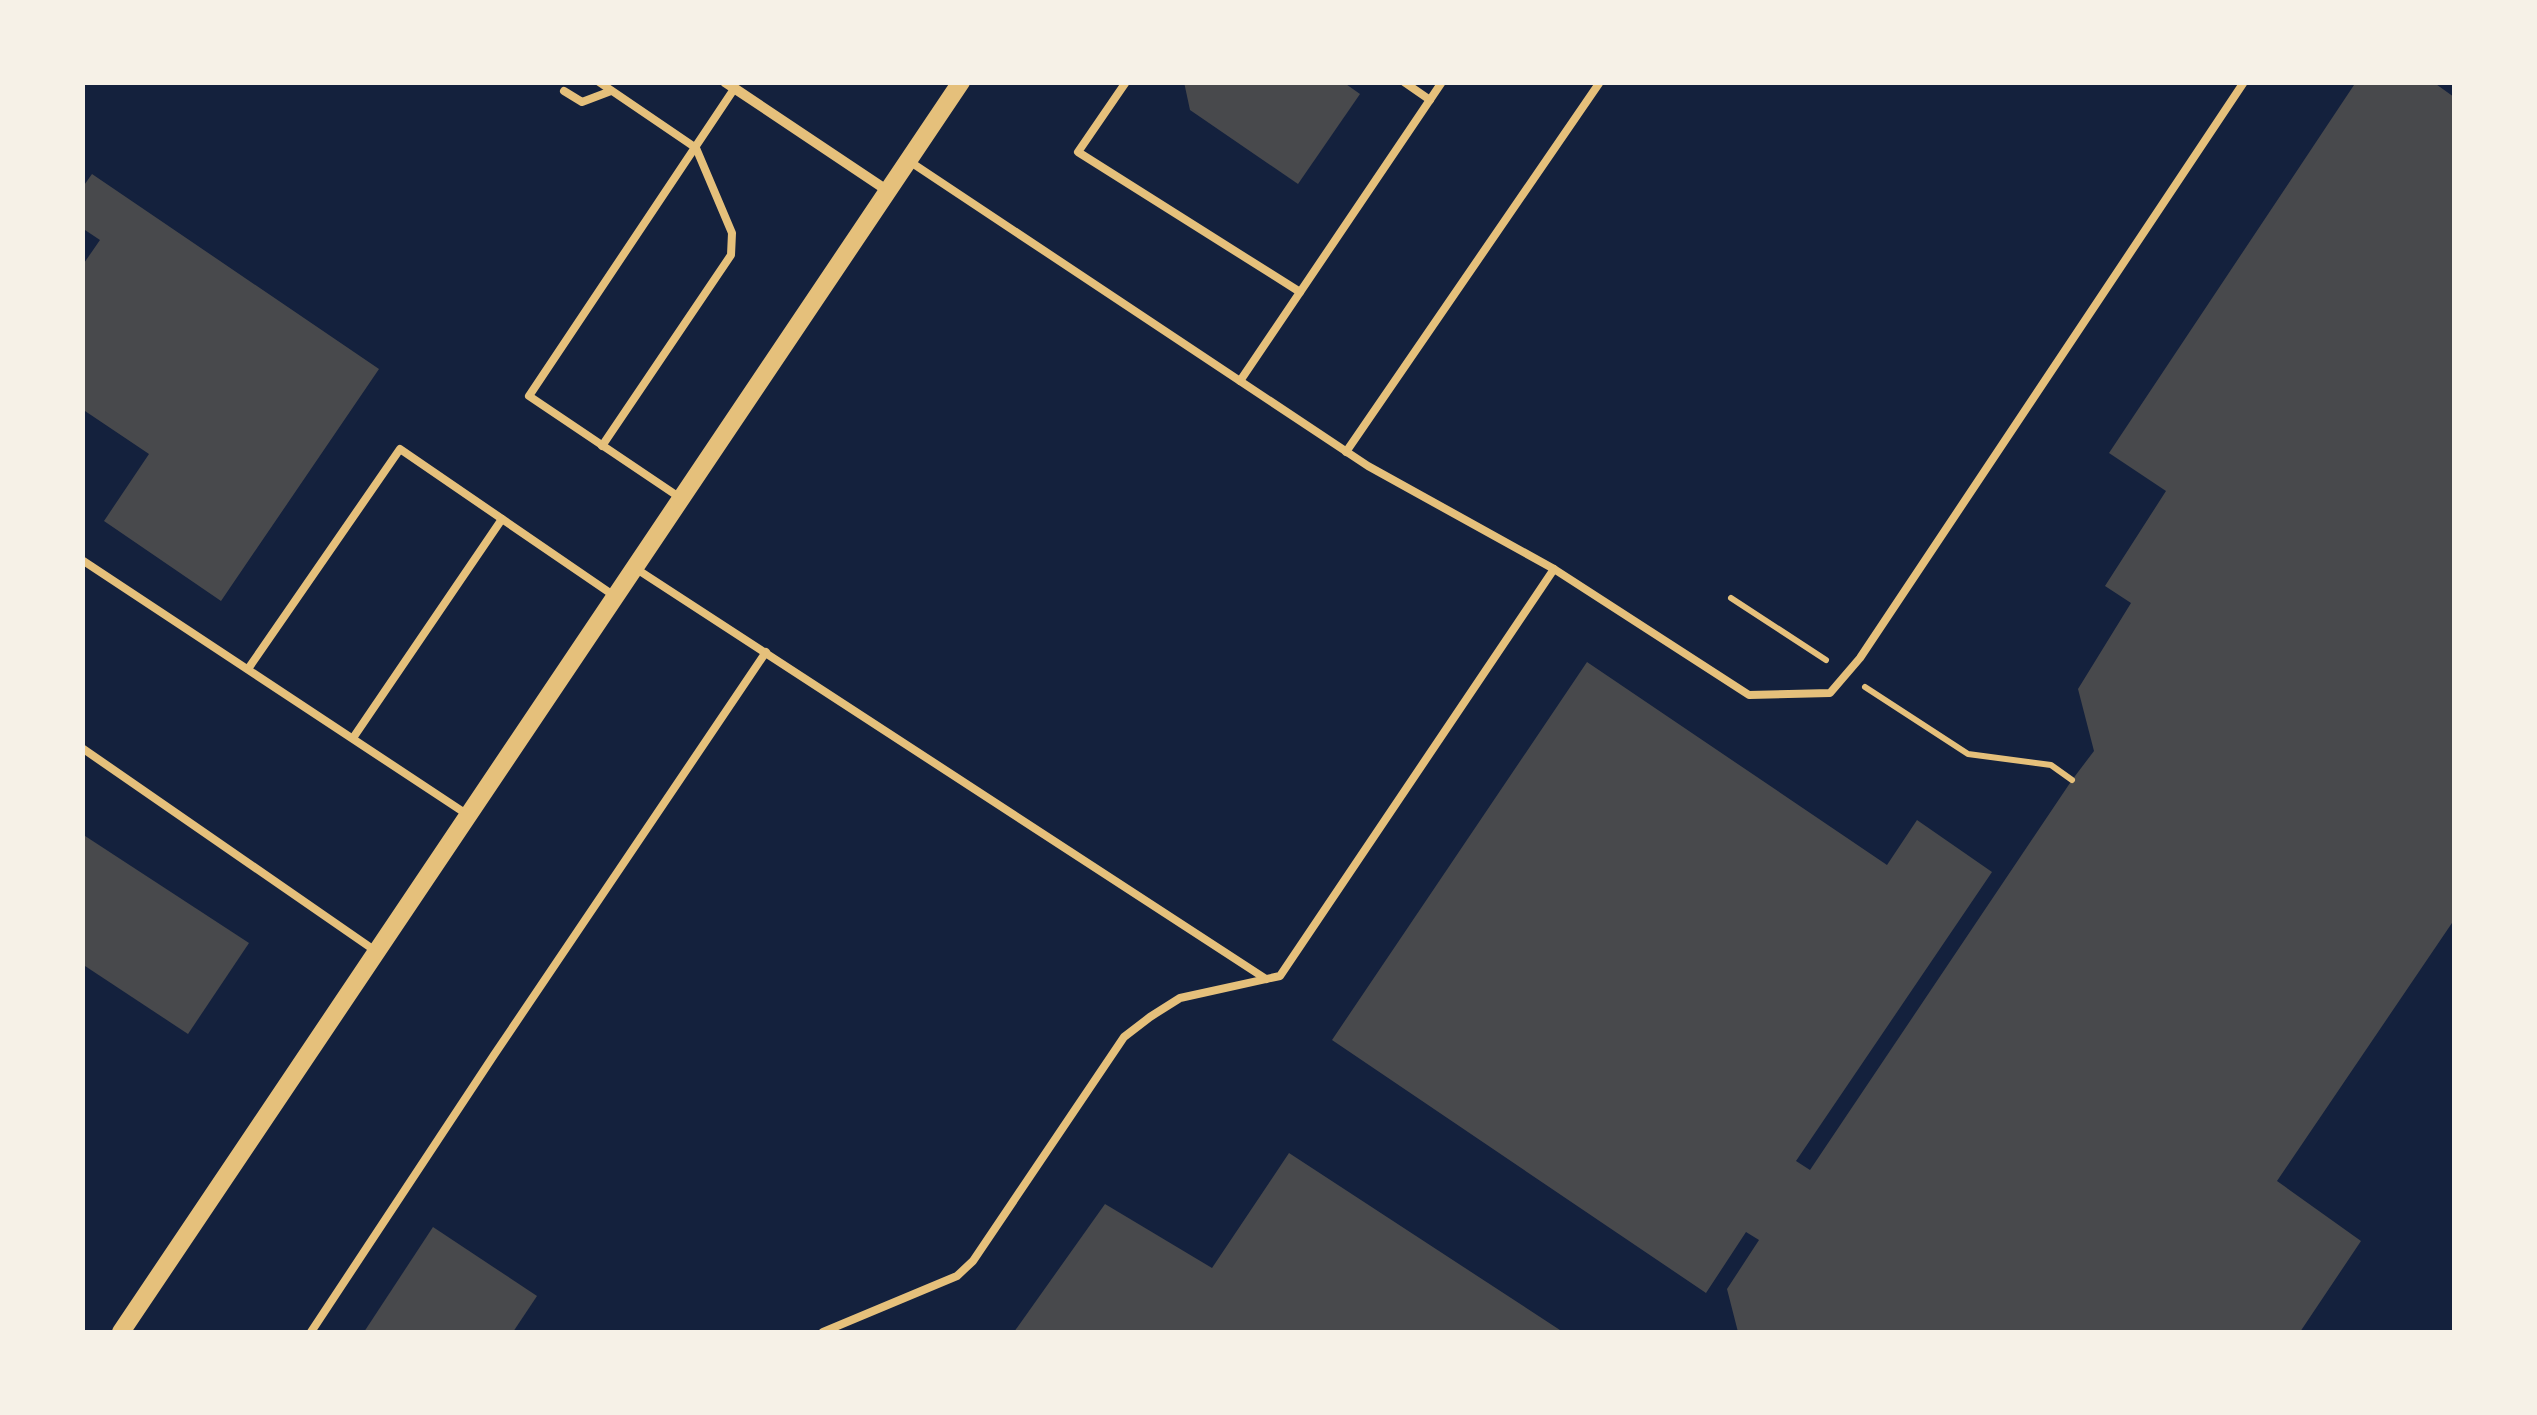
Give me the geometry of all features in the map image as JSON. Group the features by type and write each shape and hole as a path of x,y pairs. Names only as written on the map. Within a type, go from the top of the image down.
{"street":[{"path":"121,1332 961,82"},
{"path":"729,86 888,191"}],"lane":[{"path":"599,82 696,148 732,233 731,255 602,446"},
{"path":"1126,82 1078,152 1300,292"},
{"path":"1404,82 1430,100"},
{"path":"1240,381 1442,82"},
{"path":"1346,452 1600,82"},
{"path":"909,160 1346,452 1554,569 1749,696 1830,693 1886,619 2244,82"},
{"path":"681,498 529,396 696,148 729,86"},
{"path":"564,91 582,102 612,91"},
{"path":"248,670 400,449 616,596"},
{"path":"353,738 502,519"},
{"path":"82,560 468,815"},
{"path":"635,568 1266,980"},
{"path":"823,1332 957,1276 973,1261 1124,1037 1180,998 1280,976 1554,569"},
{"path":"312,1332 502,1042 766,652"},
{"path":"82,748 377,952"}],"path":[{"path":"1732,598 1968,754 2050,765 2072,780"}],"building":[{"path":"1184,82 1343,82 1360,94 1298,184 1190,110"},
{"path":"2356,82 2433,82 2454,97 2454,920 2277,1181 2361,1241 2300,1332 1738,1332 1727,1289 1759,1240 1746,1232 1706,1293 1332,1040 1587,662 1887,865 1917,820 1992,872 1796,1161 1810,1170 2094,751 2078,689 2131,603 2105,586 2166,491 2109,453"},
{"path":"92,174 379,369 221,601 104,521 149,454 82,409 82,266 100,240 82,228 82,188"},
{"path":"82,834 249,943 188,1034 82,964"},
{"path":"1289,1153 1563,1332 1014,1332 1105,1204 1212,1268"},
{"path":"433,1227 537,1296 513,1332 364,1332"}]}
